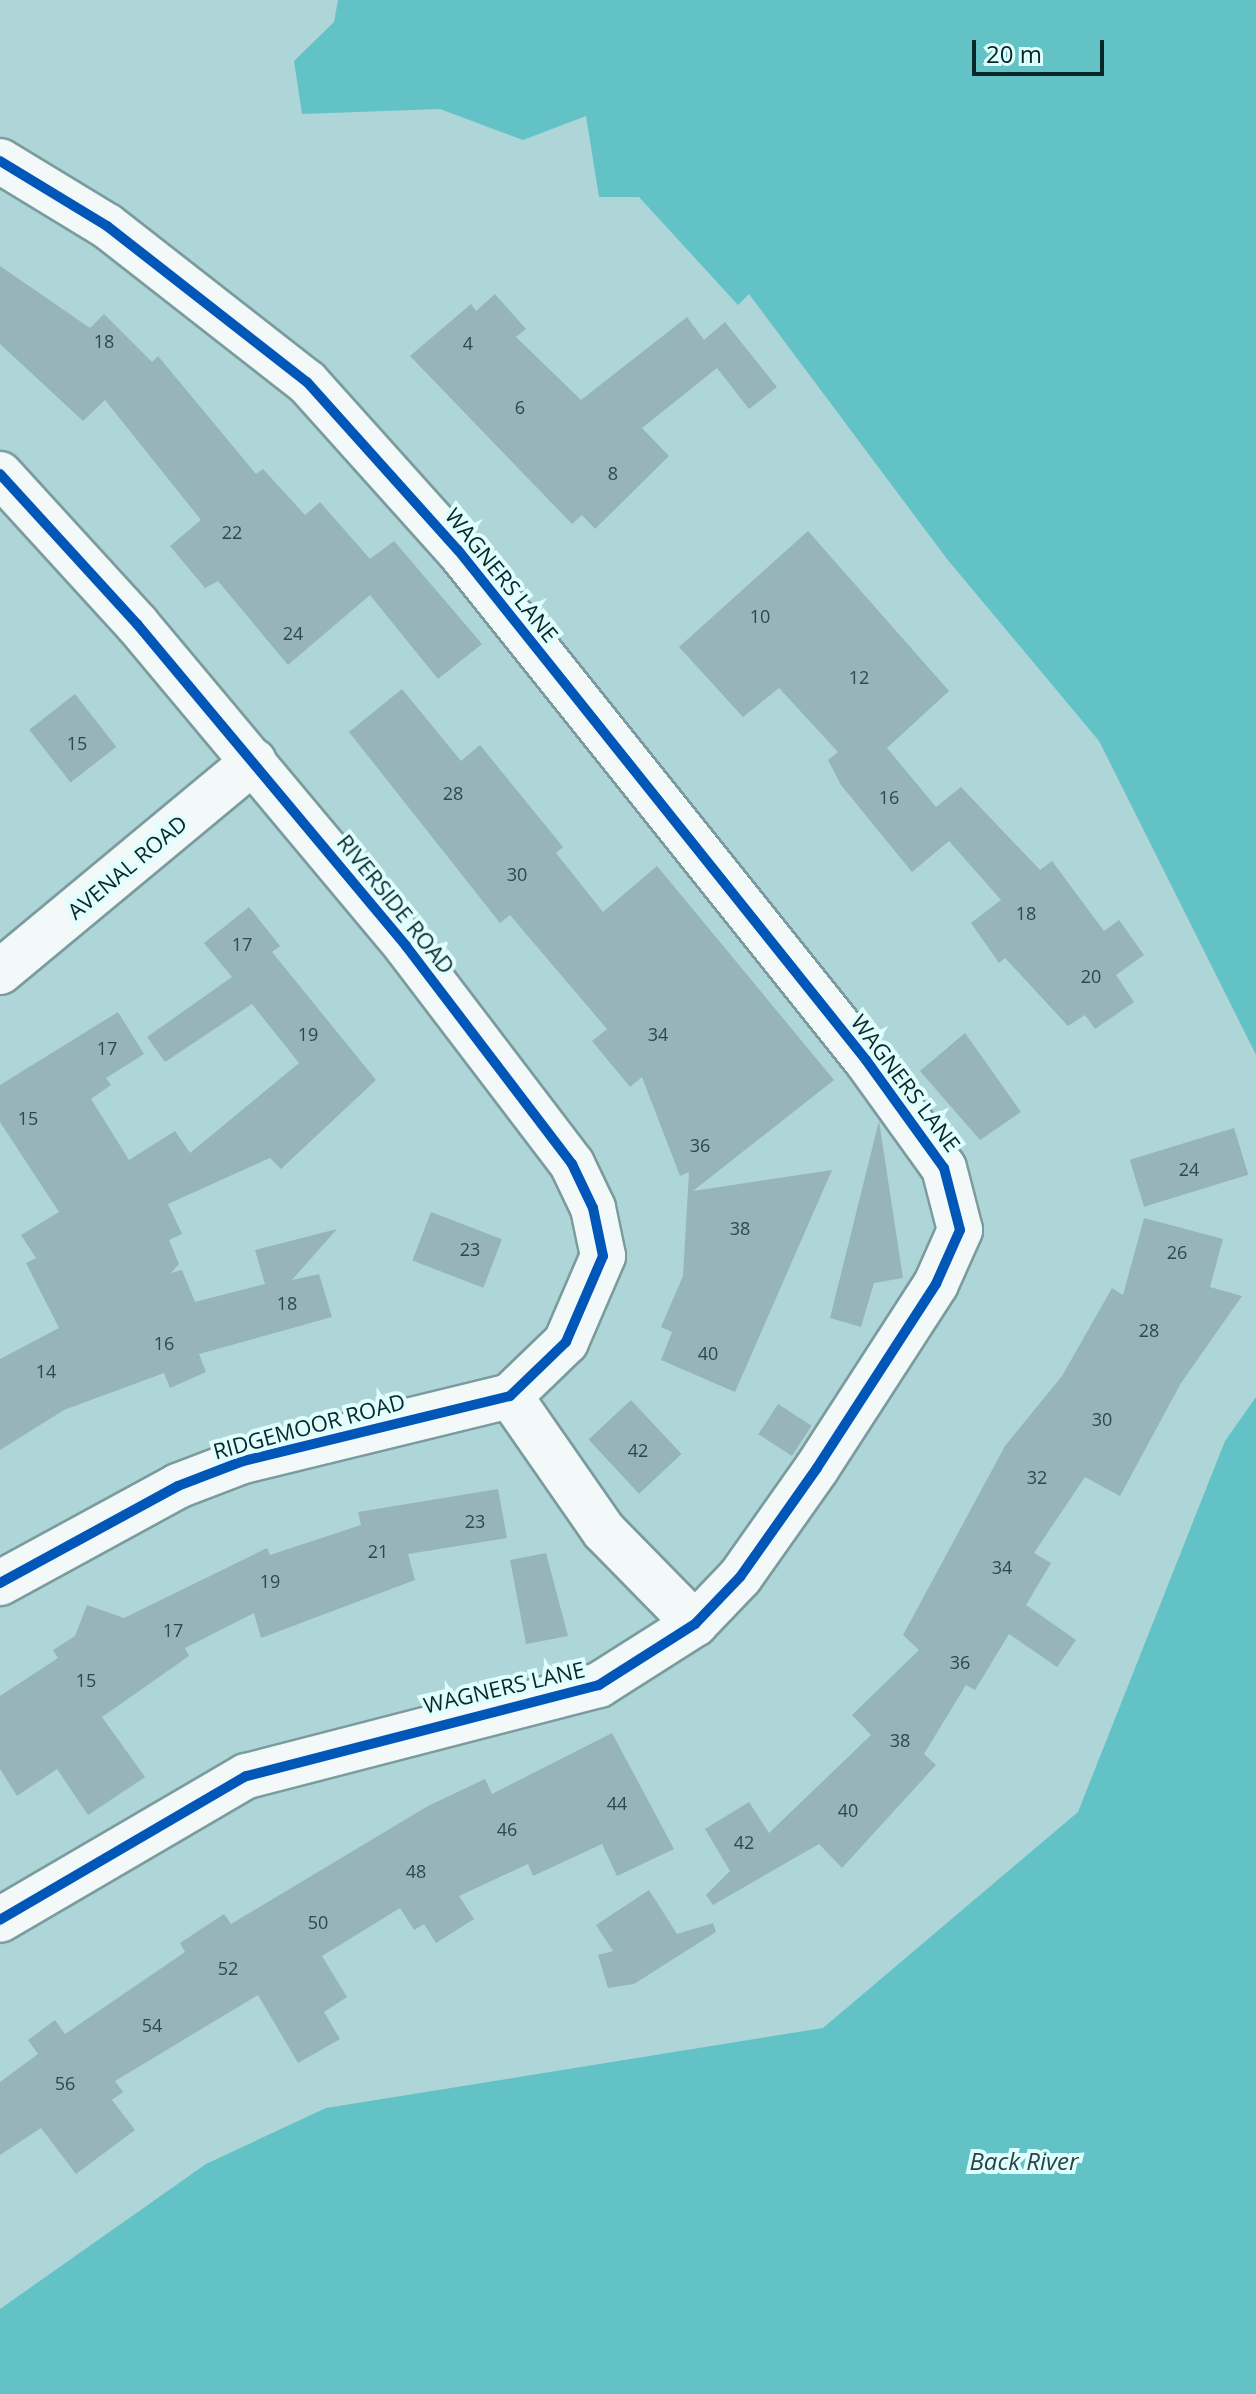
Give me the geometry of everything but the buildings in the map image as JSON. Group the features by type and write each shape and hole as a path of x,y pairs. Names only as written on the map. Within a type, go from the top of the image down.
{"street":[{"name":"WAGNERS LANE","path":"0,161 107,226 307,382 458,550 944,1168 958,1201 952,1256 784,1516 695,1624 599,1685 246,1776 0,1920"},
{"name":"RIVERSIDE ROAD","path":"0,474 254,761 462,1018 572,1164 593,1208 603,1256 586,1309 550,1362 510,1396"},
{"name":"AVENAL ROAD","path":"0,972 254,761"},
{"path":"510,1396 604,1531 695,1624"},
{"name":"RIDGEMOOR ROAD","path":"0,1583 178,1486 243,1461 510,1396"}],"water":[{"path":"338,0 1256,0 1256,1055 1099,741 947,559 749,294 738,305 639,197 599,197 586,116 523,140 440,109 302,114 294,61 334,22"},
{"name":"Back River","path":"1256,1397 1256,2394 0,2394 0,2309 206,2164 326,2108 823,2028 1078,1812 1225,1441"}],"cycle path":[{"path":"0,161 107,226 307,382 458,550 866,1060 944,1168 960,1230 936,1284 817,1468 740,1577 695,1624 599,1685 246,1776 0,1920"},
{"path":"0,474 137,624 406,946 572,1164 593,1208 603,1256 566,1342 510,1396 243,1461 178,1486 0,1583"}]}
